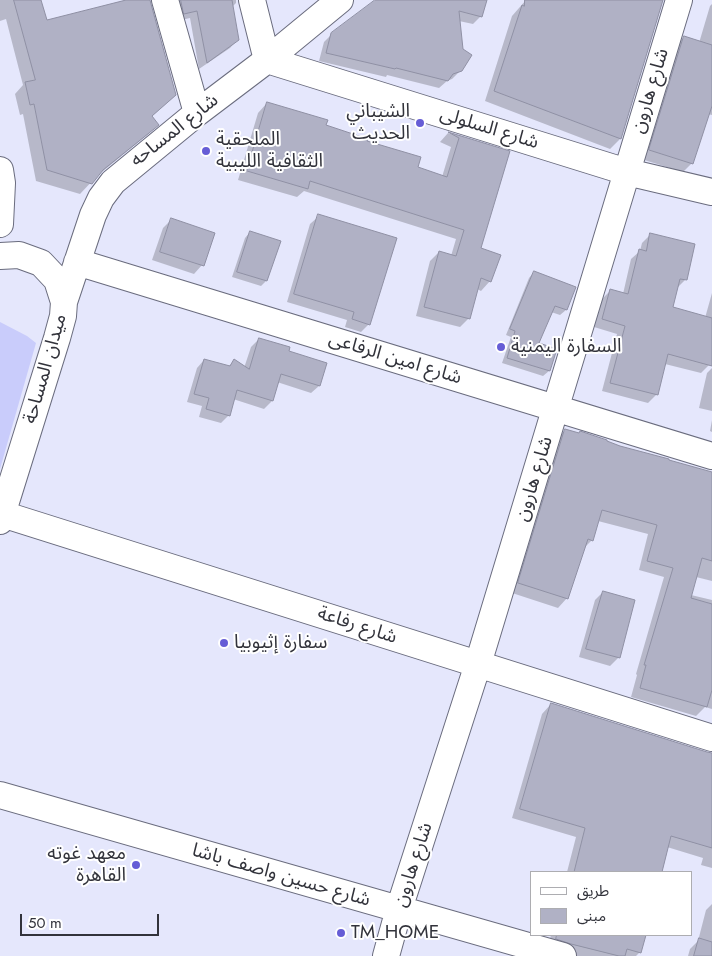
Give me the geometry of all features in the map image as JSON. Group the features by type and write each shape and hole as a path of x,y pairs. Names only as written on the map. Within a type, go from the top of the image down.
{"street":[{"path":"165,0 197,113"},
{"path":"252,0 267,60"},
{"name":"شارع المساحه","path":"64,302 93,215 101,198 113,182 340,0"},
{"name":"شارع هارون","path":"386,956 399,909 478,664 679,0"},
{"name":"شارع السلولى","path":"267,60 627,172 712,192"},
{"path":"0,170 2,182 0,224"},
{"name":"ميدان المساحة","path":"0,256 19,255 41,263 57,280 64,302 63,316 57,338 1,517"},
{"name":"شارع امين الرفاعى","path":"77,262 712,456"},
{"name":"شارع رفاعة","path":"1,517 712,738"},
{"name":"شارع حسين واصف باشا","path":"0,796 563,956"}],"shaded area":[{"path":"0,322 27,336 36,343 0,469"}],"building":[{"path":"14,0 41,0 47,20 126,0 150,0 176,95 152,116 159,125 103,170 92,184 47,170 34,104 30,105 25,82 35,80"},
{"path":"181,0 232,0 239,40 207,63 197,11 184,14"},
{"path":"375,0 487,0 482,17 459,11 463,49 472,55 462,71 453,74 448,81 326,53 331,33"},
{"path":"525,0 663,0 621,139 494,91"},
{"path":"684,36 712,45 712,106 693,164 649,150"},
{"path":"267,102 328,120 326,125 368,139 367,141 421,157 418,167 447,177 459,138 448,132 510,151 481,248 501,255 491,282 481,278 470,319 424,307 439,251 456,256 464,230 310,181 308,189 247,171"},
{"path":"318,214 397,238 370,325 352,319 354,312 294,294"},
{"path":"171,218 215,233 204,266 160,252"},
{"path":"250,231 281,241 267,281 237,272"},
{"path":"650,233 695,244 687,280 680,279 673,307 712,318 712,366 668,354 658,395 610,383 625,326 602,319 610,289 628,294 639,249 646,251"},
{"path":"534,271 576,287 567,310 555,306 539,343 557,349 550,371 507,358 515,331 510,329"},
{"path":"259,338 290,347 289,351 327,363 320,386 281,374 273,401 237,390 230,416 206,409 209,398 194,394 204,359 230,366 234,359 249,369"},
{"path":"565,429 579,433 580,431 620,446 712,472 712,561 702,558 691,598 712,604 712,690 707,707 640,688 646,665 644,665 673,568 647,561 657,525 602,510 593,541 588,539 568,599 518,583"},
{"path":"603,591 635,600 620,658 586,649"},
{"path":"551,703 712,753 712,848 671,836 662,871 574,871 585,828 520,809"},
{"path":"557,936 646,936 641,953 627,949 625,956 556,939"},
{"path":"699,938 712,942 712,956 694,956"}],"place":[{"name":"الشيباني الحديث","path":"420,123"},
{"name":"الملحقية الثقافية الليبية","path":"206,151"},
{"name":"السفارة اليمنية","path":"501,347"},
{"name":"سفارة إثيوبيا","path":"224,643"},
{"name":"معهد غوته القاهرة","path":"136,865"},
{"name":"TM_HOME","path":"341,933"}]}
